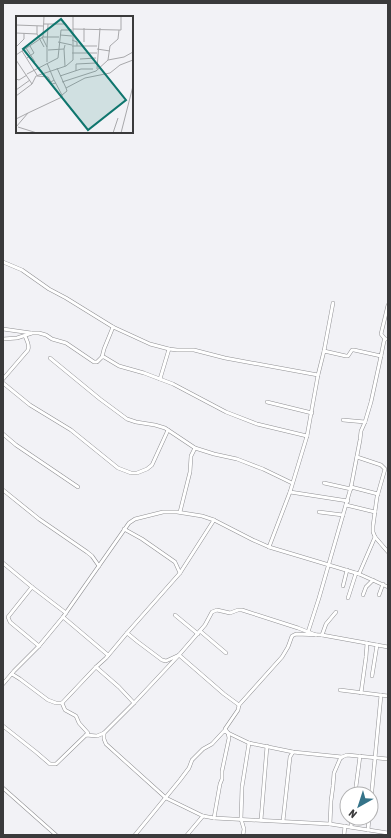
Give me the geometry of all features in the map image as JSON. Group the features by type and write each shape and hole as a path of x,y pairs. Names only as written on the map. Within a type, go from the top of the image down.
{"street":[{"path":"3,262 22,270 49,289 112,327 150,344 169,349 194,350 225,358 318,375"},
{"path":"269,547 290,492 307,436 333,303"},
{"path":"308,632 351,488 361,431 371,402 381,356 387,339 381,334 388,305"},
{"path":"3,329 46,335 52,339 66,343 94,362 97,362 102,356 112,327"},
{"path":"3,339 17,338 32,333"},
{"path":"3,379 28,350 29,347 25,336"},
{"path":"160,379 169,349"},
{"path":"324,351 348,356 352,350 354,350 381,356"},
{"path":"102,356 119,366 174,384 226,412 257,424 307,436"},
{"path":"50,358 127,419 136,422 155,424 168,430 195,448 237,459 263,469 292,484"},
{"path":"3,383 30,405 71,430 118,468 131,473 137,473 152,465 168,430"},
{"path":"267,402 312,413"},
{"path":"343,420 365,422"},
{"path":"3,434 16,445 78,488"},
{"path":"180,512 190,472 191,456 195,448"},
{"path":"357,457 381,465 385,469 378,494 373,532 375,537 388,552"},
{"path":"324,483 378,494"},
{"path":"3,490 39,519 87,552 99,566"},
{"path":"290,492 347,503 375,512"},
{"path":"3,684 39,646 63,617 124,530 135,518 163,512 180,512 202,516 214,520 269,547 358,573 388,586"},
{"path":"319,512 343,516"},
{"path":"12,674 48,700 56,703 62,703 108,655 180,573 214,520"},
{"path":"124,530 175,562 180,573"},
{"path":"348,598 375,537"},
{"path":"3,563 66,613"},
{"path":"343,586 347,570"},
{"path":"363,595 366,587 373,580"},
{"path":"379,595 383,584"},
{"path":"32,587 8,618 10,622 39,646"},
{"path":"86,735 97,736 104,733 134,704 199,633 214,610 230,613 238,610 316,635"},
{"path":"322,635 326,624 336,612"},
{"path":"175,615 226,653"},
{"path":"63,617 108,655"},
{"path":"127,633 162,660 166,661 179,655"},
{"path":"214,818 229,738 225,729 238,710 239,705 282,657 292,636 296,634 322,635 388,647"},
{"path":"361,693 367,643"},
{"path":"372,676 377,645"},
{"path":"179,655 239,705"},
{"path":"96,668 119,687 134,704"},
{"path":"340,690 388,696"},
{"path":"373,786 381,696"},
{"path":"3,726 50,764 56,764 88,733 79,723 76,716 65,710 62,703"},
{"path":"135,835 189,768 192,760 212,744 224,731 249,743 293,752 342,757 347,755 388,759"},
{"path":"104,733 106,744 166,798 203,816 214,818 339,825"},
{"path":"243,835 244,829 240,819 242,787 249,743"},
{"path":"261,820 267,746"},
{"path":"283,821 290,757 293,752"},
{"path":"356,786 360,756"},
{"path":"330,824 334,773 342,757"},
{"path":"3,788 56,835"},
{"path":"187,835 203,816"},
{"path":"344,835 345,826 388,833"},
{"path":"368,826 368,830"}]}
